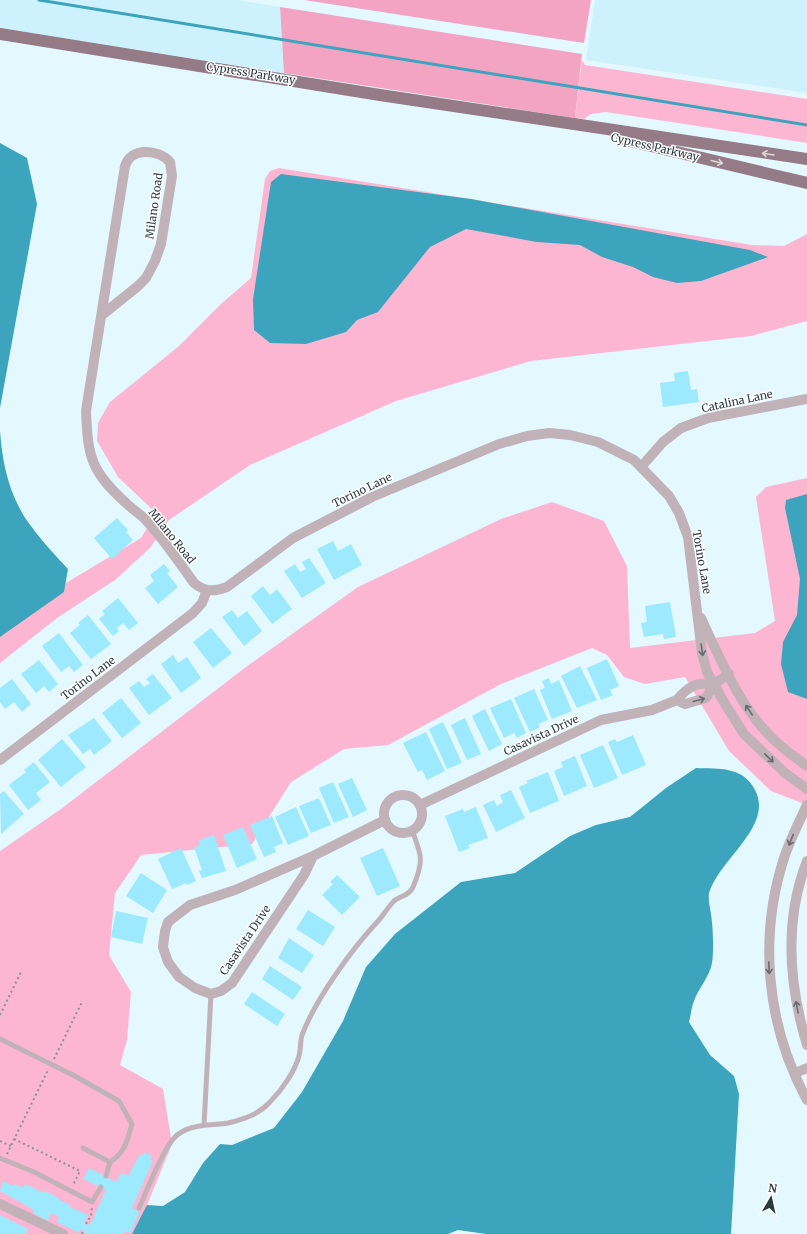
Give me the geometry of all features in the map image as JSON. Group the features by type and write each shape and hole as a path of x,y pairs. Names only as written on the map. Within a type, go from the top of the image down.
{"main road":[{"name":"Cypress Parkway","path":"0,34 502,113 807,159"},
{"name":"Cypress Parkway","path":"502,113 650,145 807,183"}],"street":[{"name":"Milano Road","path":"102,315 146,278 159,253 172,176 170,162 160,155 139,152 130,157 127,161 86,411 88,438 92,459 101,477 156,531 194,583 202,589 207,590"},
{"name":"Catalina Lane","path":"641,466 663,442 681,428 708,418 807,399"},
{"name":"Torino Lane","path":"0,760 193,613 202,603 207,590 215,591 227,587 293,538 372,497 499,444 527,436 549,433 570,435 598,442 616,450 634,460 641,466 669,496 679,513 688,537 702,653 707,672 744,734 786,773 807,788"},
{"name":"Torino Lane","path":"698,611 740,696 756,719 781,747 807,766"},
{"path":"714,684 729,674"},
{"name":"Casavista Drive","path":"420,805 601,720 652,710 677,700 682,694 700,683 714,684 706,698 685,704 677,700"},
{"path":"398,795 411,796 420,805 422,817 419,823 412,830 398,832 388,826 384,814 388,802 398,795"},
{"path":"807,805 793,834 779,875 769,938 769,968 775,1013 795,1072 807,1100"},
{"path":"211,994 195,988 179,977 168,962 163,947 168,922 190,905 235,890 313,856 385,820"},
{"name":"Casavista Drive","path":"211,994 221,991 232,983 304,875 313,856"},
{"path":"807,861 796,905 792,948 795,994 807,1045"},
{"path":"795,1072 807,1068"},
{"path":"0,1204 64,1234"}],"lane":[{"path":"139,1208 166,1151 174,1138 184,1131 204,1125 228,1123 260,1111 272,1100 285,1083 299,1057 302,1036 310,1016 336,975 375,923 395,901 406,896 413,886 421,866 421,860 412,830"},
{"path":"204,1125 211,994"},
{"path":"0,1039 51,1064 119,1101 132,1124 126,1146 118,1157 110,1162 106,1176"},
{"path":"83,1148 110,1162"},
{"path":"2,1159 92,1202 100,1187"}],"path":[{"path":"0,1015 22,970"},
{"path":"2,1159 11,1146 82,1002"},
{"path":"14,1139 80,1170 70,1191"},
{"path":"0,1141 11,1146"},
{"path":"86,1224 91,1216 92,1202"}],"shaded area":[{"path":"0,0 237,0 280,7 284,73 0,28"},
{"path":"304,0 591,0 584,43"},
{"path":"595,0 807,0 807,93 586,60"},
{"path":"280,7 582,54 575,118 284,73"},
{"path":"582,60 585,65 807,99 807,143 606,112 591,114 584,119 575,118"},
{"path":"279,168 752,245 784,246 807,234 807,321 751,336 531,361 396,401 250,465 169,520 150,548 115,580 57,618 0,663 0,632 66,583 141,538 156,513 118,477 97,441 98,423 110,402 179,346 221,304 251,278 265,179 270,171"},
{"path":"807,478 807,805 771,791 729,751 685,677 645,684 624,677 607,655 592,648 501,684 388,745 344,749 291,782 252,844 141,855 115,893 109,955 131,992 127,1040 120,1065 163,1089 172,1144 147,1205 162,1234 0,1234 0,851 61,809 246,667 358,587 501,519 552,502 604,521 627,566 630,648 755,633 775,621 756,497 766,487"}],"water":[{"path":"0,143 27,158 37,204 0,408"},
{"path":"281,174 471,199 750,250 768,257 701,281 677,283 653,277 633,267 602,257 580,245 537,242 466,229 430,247 378,312 357,320 346,332 306,344 270,343 254,330 253,299 271,182"},
{"path":"0,431 8,481 15,500 35,532 68,569 64,592 0,637"},
{"path":"807,494 807,699 788,692 781,664 783,642 797,615 800,579 785,508 786,500"},
{"path":"696,768 722,769 737,773 750,782 755,790 759,803 757,816 752,829 715,880 709,893 713,932 712,963 709,973 692,1006 689,1022 710,1055 734,1076 739,1094 731,1234 486,1234 458,1230 448,1234 132,1234 147,1205 163,1206 185,1192 203,1163 220,1144 232,1145 274,1128 302,1092 343,1021 366,967 395,934 461,882 515,873 570,836 596,825 630,817 666,788"}],"building":[{"path":"688,371 691,390 697,389 699,402 663,407 660,383 675,381 674,373"},
{"path":"117,518 128,530 126,532 133,540 112,559 94,538"},
{"path":"333,541 338,551 351,544 362,565 334,580 317,549"},
{"path":"309,558 326,583 302,598 284,571 295,564 300,572 306,569 302,562"},
{"path":"164,564 170,571 167,573 178,587 158,604 145,588 154,581 150,575"},
{"path":"263,586 270,595 277,589 292,609 272,624 251,596"},
{"path":"118,598 138,623 129,630 123,623 117,628 119,631 113,636 99,619 105,614 102,611"},
{"path":"670,602 676,637 664,639 663,634 644,637 641,623 647,622 645,606"},
{"path":"232,610 238,618 247,611 262,631 244,646 222,617"},
{"path":"88,615 111,644 91,659 70,633 80,625 78,623"},
{"path":"211,628 232,653 213,668 193,642"},
{"path":"59,633 83,665 74,672 69,666 61,672 42,646"},
{"path":"173,655 178,663 187,657 201,678 181,693 161,664"},
{"path":"607,659 619,686 610,690 613,695 601,700 587,668"},
{"path":"39,660 58,684 49,692 44,686 36,693 21,674"},
{"path":"580,666 597,700 577,708 561,676"},
{"path":"153,674 172,698 149,715 129,688 139,681 144,687 150,683 146,679"},
{"path":"549,678 551,684 559,680 572,711 552,719 540,690 545,688 542,681"},
{"path":"12,679 31,704 22,712 14,702 5,709 0,702 0,688"},
{"path":"534,689 548,720 538,724 540,727 530,732 514,698"},
{"path":"121,698 141,723 122,738 102,713"},
{"path":"511,699 526,733 517,738 514,733 504,738 490,708"},
{"path":"485,709 502,744 489,751 472,716"},
{"path":"94,718 112,741 94,755 90,749 83,754 68,735"},
{"path":"465,718 481,754 467,760 451,725"},
{"path":"443,722 462,763 447,769 429,729"},
{"path":"426,732 445,771 427,780 422,770 418,772 403,743"},
{"path":"633,735 646,765 622,775 608,742 615,739 617,742"},
{"path":"62,739 86,767 61,787 38,760"},
{"path":"603,745 618,778 594,788 580,755"},
{"path":"575,756 587,786 564,796 554,771 563,767 561,762"},
{"path":"34,762 50,782 36,793 41,800 28,810 9,785 26,772 24,770"},
{"path":"548,772 559,801 530,813 519,787 528,783 526,781"},
{"path":"352,778 367,810 353,817 338,784"},
{"path":"333,782 349,817 334,823 319,788"},
{"path":"511,790 525,818 496,832 483,805 494,800 497,806 503,802 500,795"},
{"path":"4,791 24,814 1,834 0,794"},
{"path":"319,798 331,825 311,833 299,806"},
{"path":"296,807 309,836 288,845 275,817"},
{"path":"476,807 488,838 468,845 470,848 459,852 445,816 463,809 464,812"},
{"path":"272,816 283,843 274,847 276,852 264,857 250,825"},
{"path":"243,827 257,859 237,868 223,835"},
{"path":"214,835 226,871 202,878 199,871 202,870 194,847 200,845 199,840"},
{"path":"181,848 196,881 187,885 186,883 172,889 158,859"},
{"path":"383,848 400,886 377,896 360,858"},
{"path":"141,873 167,890 153,913 126,896"},
{"path":"337,875 360,897 342,915 322,895 333,884 330,882"},
{"path":"308,910 335,927 323,946 296,929"},
{"path":"116,911 148,918 142,944 111,937"},
{"path":"289,938 314,955 302,973 278,958"},
{"path":"270,966 302,987 293,1000 262,979"},
{"path":"252,992 285,1014 277,1026 244,1004"},
{"path":"145,1152 152,1156 150,1160 153,1161 132,1208 140,1212 130,1233 125,1231 124,1234 84,1234 85,1232 81,1229 79,1233 57,1222 59,1217 51,1213 48,1221 33,1213 34,1210 0,1191 3,1181 13,1186 14,1184 23,1188 25,1184 44,1193 45,1191 70,1205 70,1207 88,1215 84,1223 89,1225 95,1217 94,1216 106,1190 83,1179 89,1168 116,1182 121,1173 128,1176 140,1154 142,1156"},
{"path":"0,1215 28,1229 26,1234 0,1234"}],"waterway":[{"path":"39,0 807,125"}]}
